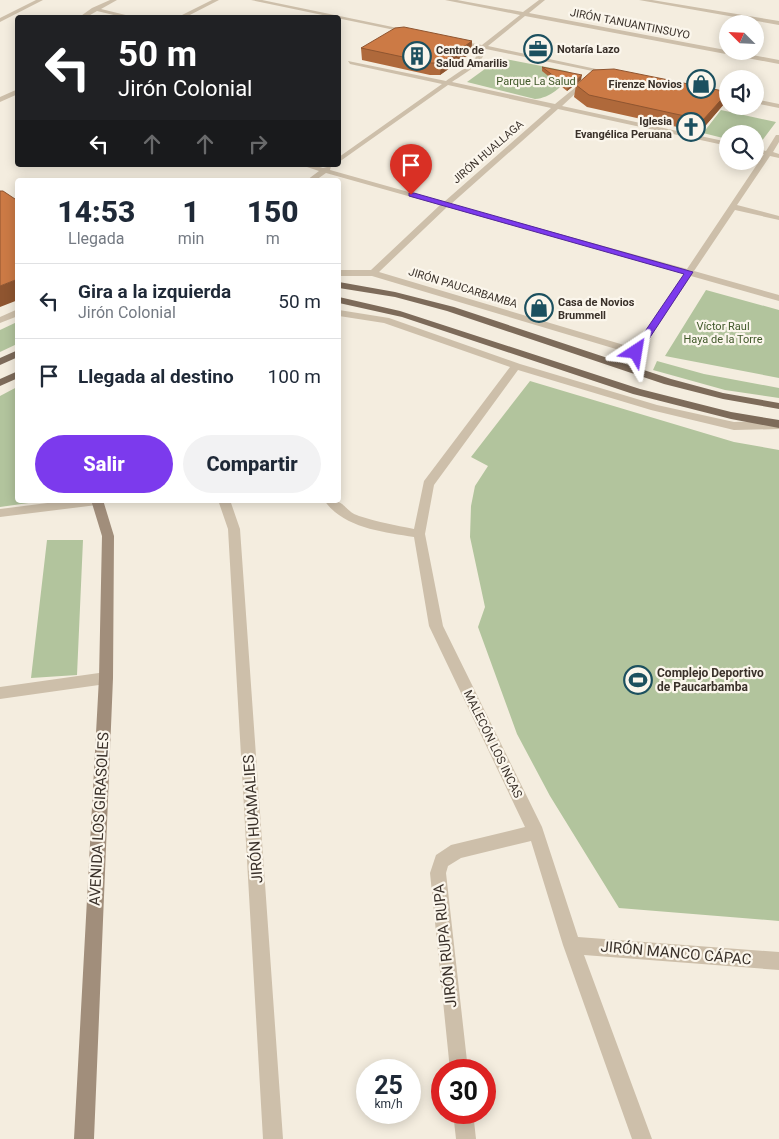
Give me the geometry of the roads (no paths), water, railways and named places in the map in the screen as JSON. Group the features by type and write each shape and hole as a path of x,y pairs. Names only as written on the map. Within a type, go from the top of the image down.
{"main road":[{"path":"341,285 415,300 546,340 640,373 706,392 753,403 779,406"},
{"path":"341,300 404,314 532,358 696,409 779,425"},
{"path":"0,362 15,354"},
{"path":"0,383 15,376"},
{"name":"AVENIDA LOS GIRASOLES","path":"84,1139 106,678 108,536 98,503"}],"street":[{"path":"0,20 40,0"},
{"path":"85,15 114,0"},
{"path":"184,15 216,0"},
{"path":"254,0 330,15"},
{"name":"JIRÓN TANUANTINSUYO","path":"448,0 779,62"},
{"path":"341,159 471,66 481,56 483,47 542,0"},
{"path":"642,0 779,23"},
{"path":"94,9 122,15"},
{"path":"297,15 306,10"},
{"path":"341,17 420,34"},
{"path":"395,34 402,30"},
{"path":"447,39 616,74"},
{"path":"357,57 347,63 446,82 719,142"},
{"name":"JIRÓN HUALLAGA","path":"373,273 446,204 598,70"},
{"path":"0,100 15,92"},
{"path":"764,103 779,106"},
{"path":"688,272 734,207 779,137"},
{"path":"764,152 779,156"},
{"path":"314,178 328,168 446,204 779,298"},
{"path":"734,207 779,218"},
{"name":"JIRÓN PAUCARBAMBA","path":"341,273 373,273 636,352 688,272"},
{"path":"0,320 15,313"},
{"path":"341,313 386,320 516,366 655,408 734,426 779,425"},
{"name":"MALECÓN LOS INCAS","path":"516,366 428,484 419,534 436,626 536,832 572,945 642,1139"},
{"path":"0,513 75,503"},
{"name":"JIRÓN HUAMALIES","path":"225,503 234,529 273,1139"},
{"path":"334,503 352,518 380,527 419,534"},
{"path":"0,693 106,678"},
{"name":"JIRÓN RUPA RUPA","path":"457,1059 438,873 442,861 457,852 536,832"},
{"name":"JIRÓN MANCO CÁPAC","path":"572,945 779,961"},
{"path":"464,1124 466,1139"}],"place":[{"name":"Notaría Lazo","path":"538,49"},
{"name":"Centro de Salud Amarilis","path":"417,56"},
{"name":"Firenze Novios","path":"701,84"},
{"name":"Iglesia Evangélica Peruana","path":"691,127"},
{"name":"Casa de Novios Brummell","path":"539,308"},
{"name":"Complejo Deportivo de Paucarbamba","path":"638,680"}],"park label":[{"name":"Parque La Salud","path":"536,81"},
{"name":"Víctor Raul Haya de la Torre","path":"723,332"}]}
